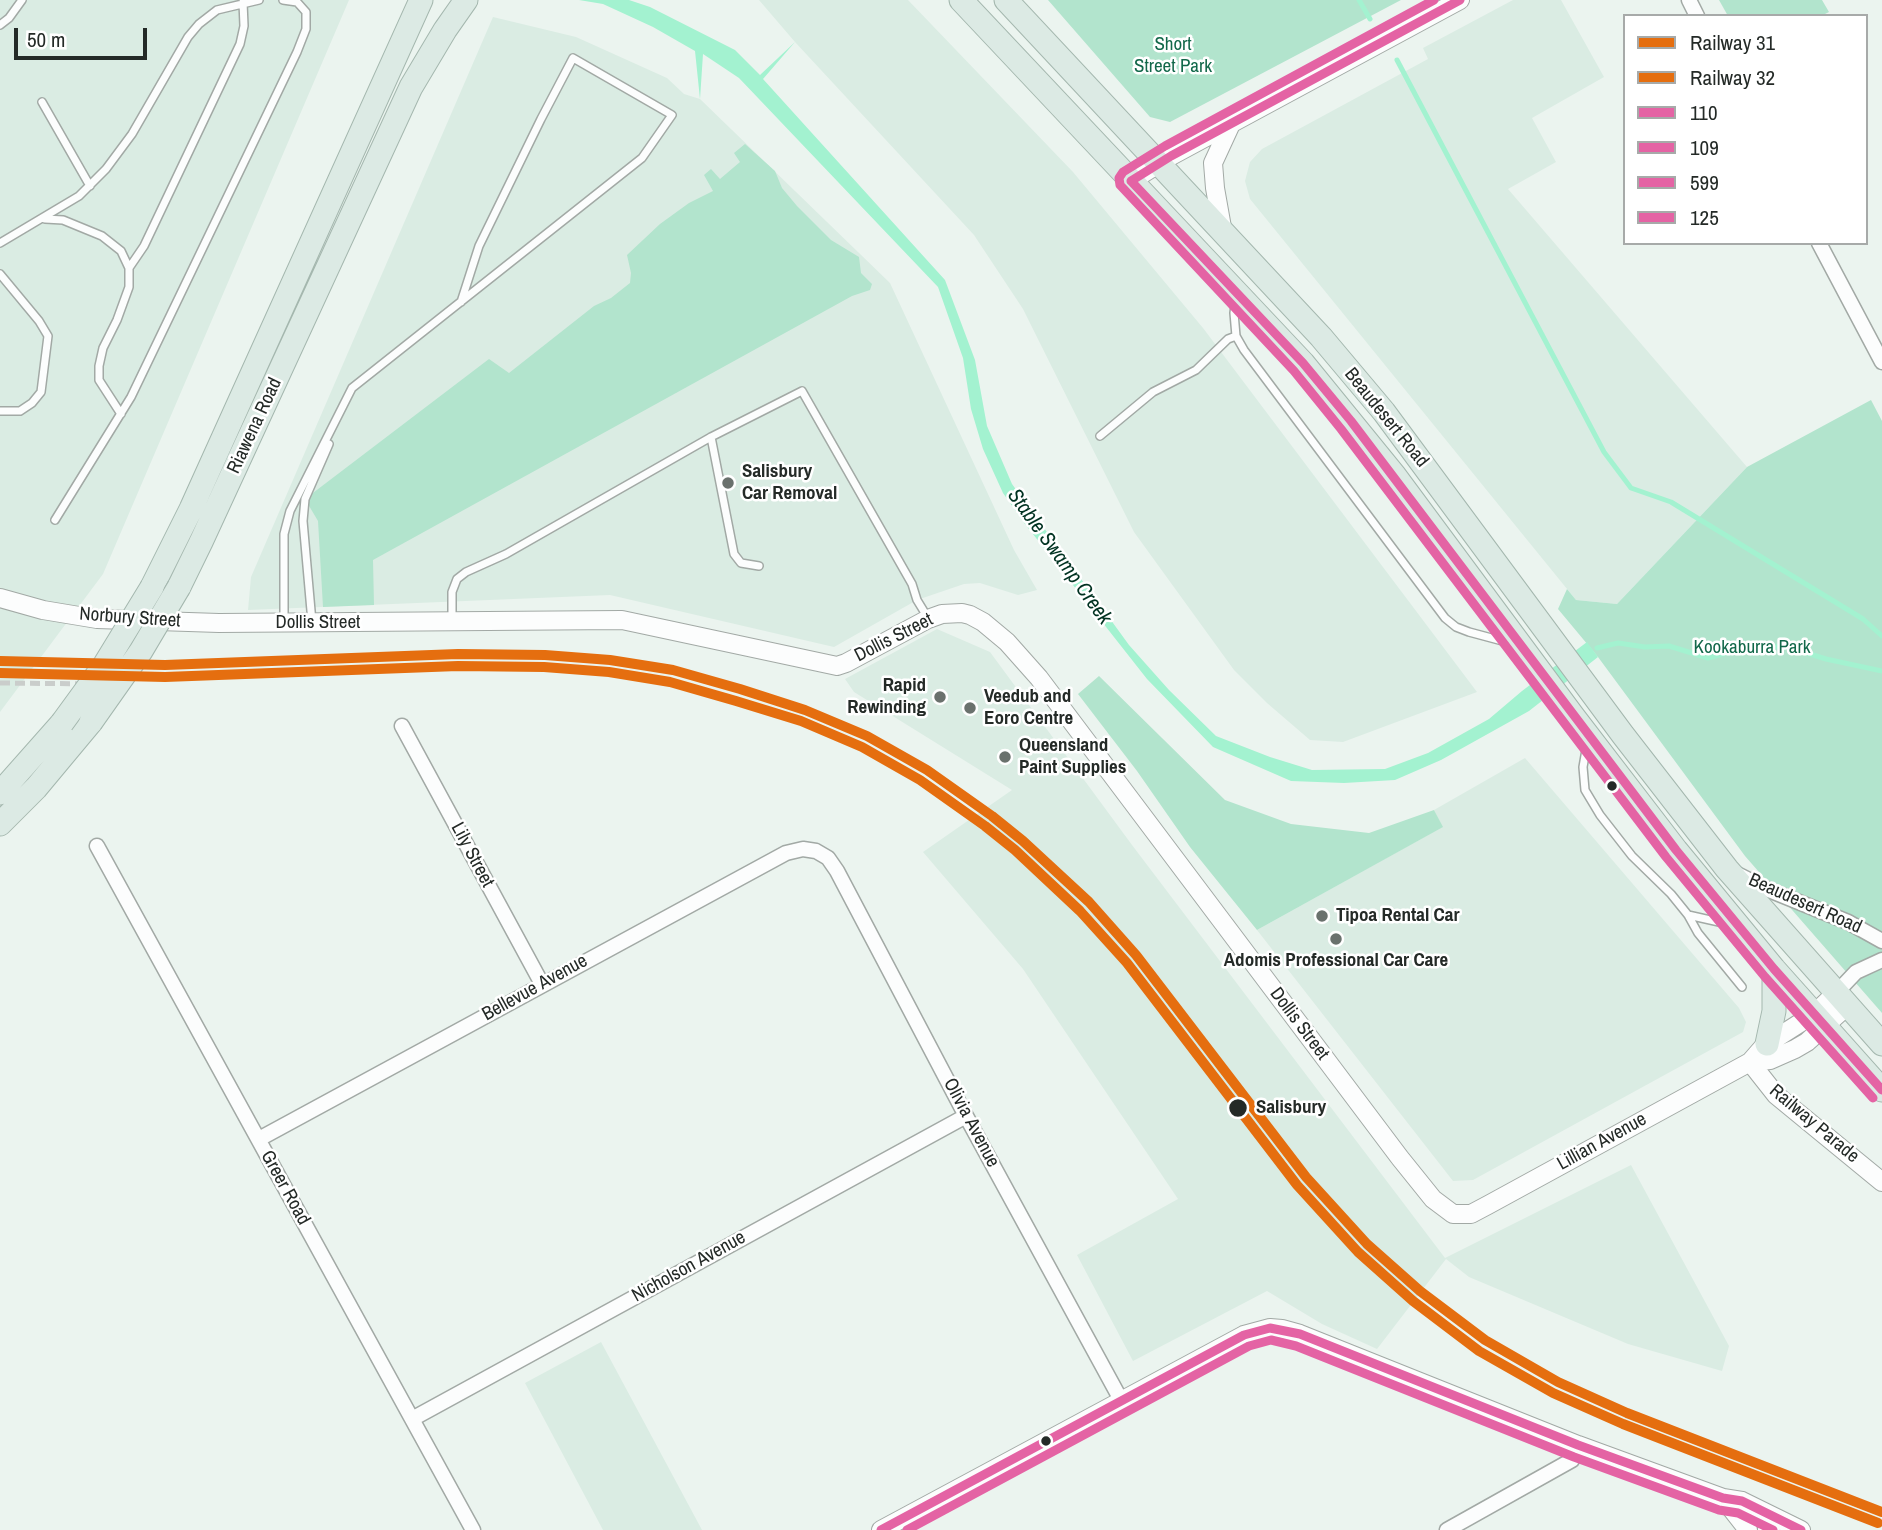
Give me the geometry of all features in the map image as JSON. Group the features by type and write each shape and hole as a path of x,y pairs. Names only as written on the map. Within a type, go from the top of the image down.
{"highway":[{"name":"Riawena Road","path":"0,793 62,723 105,664 152,587 197,497 421,0"},
{"name":"Riawena Road","path":"0,824 36,788 91,722 141,651 179,587 411,87 466,0"},
{"name":"Beaudesert Road","path":"961,0 1303,363 1351,421 1588,736 1738,927 1882,1090"},
{"name":"Beaudesert Road","path":"1006,0 1321,337 1384,412 1727,869 1882,1044"},
{"path":"1767,1044 1774,1011 1774,969"}],"street":[{"path":"1131,181 1159,163 1460,0"},
{"path":"1223,233 1213,163 1231,124"},
{"path":"1820,245 1882,362"},
{"name":"Norbury Street","path":"0,598 43,610 97,619 219,623"},
{"name":"Dollis Street","path":"219,623 622,620 837,666 942,614 962,613 983,622 1007,642 1039,678 1400,1158 1433,1199 1453,1214"},
{"name":"Lily Street","path":"402,726 542,984"},
{"name":"Greer Road","path":"97,846 473,1530"},
{"name":"Bellevue Avenue","path":"259,1139 786,853 803,849 816,851"},
{"name":"Olivia Avenue","path":"816,851 828,858 837,871 1121,1400"},
{"name":"Beaudesert Road","path":"1727,869 1769,890 1848,922 1882,941"},
{"path":"1843,998 1856,972 1882,960"},
{"name":"Lillian Avenue","path":"1750,1062 1770,1060 1795,1049 1843,998"},
{"name":"Lillian Avenue","path":"1453,1214 1471,1214 1750,1062 1767,1044 1819,1021"},
{"name":"Railway Parade","path":"1750,1062 1776,1095 1882,1182"},
{"name":"Nicholson Avenue","path":"412,1419 967,1116"},
{"path":"881,1530 1244,1335 1262,1329 1282,1329 1300,1334 1578,1445 1723,1498 1742,1501 1765,1511 1773,1525 1801,1530"},
{"path":"1447,1530 1573,1460 1578,1445"},
{"path":"1723,1498 1748,1530"}],"lane":[{"path":"0,25 9,18 22,0"},
{"path":"0,243 79,196 106,169 132,134 188,37 199,24 217,10 259,0"},
{"path":"55,520 131,397 302,40 306,29 306,12 297,2 283,0"},
{"path":"129,268 144,246 240,44 244,26 243,2"},
{"path":"285,622 284,534 290,511 352,388 461,302 642,158 672,115 573,58 479,246 461,302"},
{"path":"42,102 90,186"},
{"path":"44,219 63,220 102,236 121,251 129,268 129,287 103,348 99,366 99,380 121,414"},
{"path":"0,274 48,336 41,392 32,404 20,411 0,411"},
{"path":"1237,291 1234,313 1236,336 1445,618 1456,627 1469,632 1522,647"},
{"path":"1100,436 1153,392 1196,370 1228,339 1236,336"},
{"path":"312,622 303,521 305,499 352,388"},
{"path":"453,622 452,592 457,579 466,572 506,554 711,437 802,391 912,584 917,600 928,619"},
{"path":"711,437 734,554 741,563 759,566"},
{"path":"1588,736 1583,780 1592,803 1632,856 1671,894 1698,933 1742,987"},
{"path":"1688,915 1738,927"}],"shaded area":[{"path":"0,0 349,0 103,574 0,712"},
{"path":"759,0 908,0 1073,172 1203,328 1477,692 1343,742 1310,740 1267,703 1234,670 1134,532 1023,309 974,235"},
{"path":"1513,0 1561,0 1604,77 1532,118 1556,162 1508,189 1747,467 1617,604 1576,600 1250,199 1245,181 1250,162 1262,149 1428,59 1423,48"},
{"path":"493,17 576,37 667,78 684,94 700,99 890,283 1014,550 1037,590 1018,595 980,583 964,584 917,600 834,647 610,595 248,610 251,577"},
{"path":"937,629 990,652 1132,845 1445,1258 1631,1165 1729,1346 1722,1371 1628,1344 1469,1277 1446,1259 1377,1349 1322,1324 1267,1291 1133,1361 1077,1255 1178,1199 1023,969 923,852 1012,790 854,692 845,679"},
{"path":"1525,758 1739,1008 1746,1022 1743,1032 1473,1180 1453,1181 1257,930 1442,827 1434,810"},
{"path":"601,1342 702,1530 603,1530 525,1383"}],"green space":[{"name":"Short Street Park","path":"1048,0 1401,0 1170,122 1150,117"},
{"path":"1719,0 1822,0 1829,12 1825,14 1727,14"},
{"path":"745,144 775,171 782,188 831,240 859,257 861,273 872,284 870,290 852,296 373,560 374,605 323,607 318,521 305,499 489,359 509,373 594,306 611,298 630,283 627,255 660,224 689,203 713,191 704,175 711,169 720,179 740,162 734,153"},
{"name":"Kookaburra Park","path":"1871,400 1882,421 1882,1013 1745,856 1598,657 1558,609 1567,589 1576,600 1617,604 1747,467"},
{"path":"1099,676 1225,800 1291,824 1369,833 1434,810 1443,827 1257,930 1190,847 1137,771 1078,694"}],"water":[{"path":"579,0 629,0 650,7 735,50 760,75 795,42 763,79 945,280 975,360 987,426 1012,484 1129,645 1169,690 1216,736 1312,770 1385,769 1428,753 1489,719 1587,642 1598,657 1529,711 1441,760 1395,780 1344,783 1291,781 1213,747 1147,679 1003,493 983,449 971,409 963,358 938,287 739,78 703,54 700,99 695,51 653,27 603,4"}],"waterway":[{"path":"1359,0 1370,19"},
{"path":"1397,60 1604,452 1631,488 1671,502 1863,619 1882,636"},
{"name":"Stable Swamp Creek","path":"1597,648 1618,643 1645,647 1669,646 1708,658 1752,646 1787,647 1882,671"}],"railway":[{"path":"0,683 104,684"}],"rail line":[{"name":"31","path":"0,661 165,665 458,654 545,655 610,660 673,670 740,689 805,710 867,736 927,770 992,816 1089,902 1136,955 1306,1177 1367,1244 1420,1291 1485,1340 1558,1382 1627,1413 1882,1512"},
{"name":"32","path":"0,673 165,677 458,666 544,667 609,672 670,682 736,701 801,721 862,747 920,780 985,826 1015,850 1080,911 1127,963 1297,1185 1358,1252 1413,1301 1479,1351 1553,1393 1623,1424 1878,1523"}],"transit line":[{"name":"109","path":"1434,0 1165,146 1123,172 1119,178 1120,185 1294,371 1666,857 1765,977 1873,1098"},
{"name":"110","path":"1131,181 1171,156 1460,0"},
{"name":"110","path":"1131,181 1303,363 1351,421 1676,850 1774,969 1882,1090"},
{"name":"599","path":"881,1530 1244,1335 1270,1328 1300,1334 1578,1445 1723,1498 1742,1501 1801,1530"},
{"name":"125","path":"907,1530 1249,1346 1271,1340 1296,1346 1574,1457 1719,1510 1738,1513 1773,1530"}],"place":[{"name":"Salisbury Car Removal","path":"728,483"},
{"name":"Rapid Rewinding","path":"940,697"},
{"name":"Veedub and Eoro Centre","path":"970,708"},
{"name":"Queensland Paint Supplies","path":"1005,757"},
{"name":"Tipoa Rental Car","path":"1322,916"},
{"name":"Adomis Professional Car Care","path":"1336,939"},
{"name":"Salisbury","path":"1238,1108"}]}
